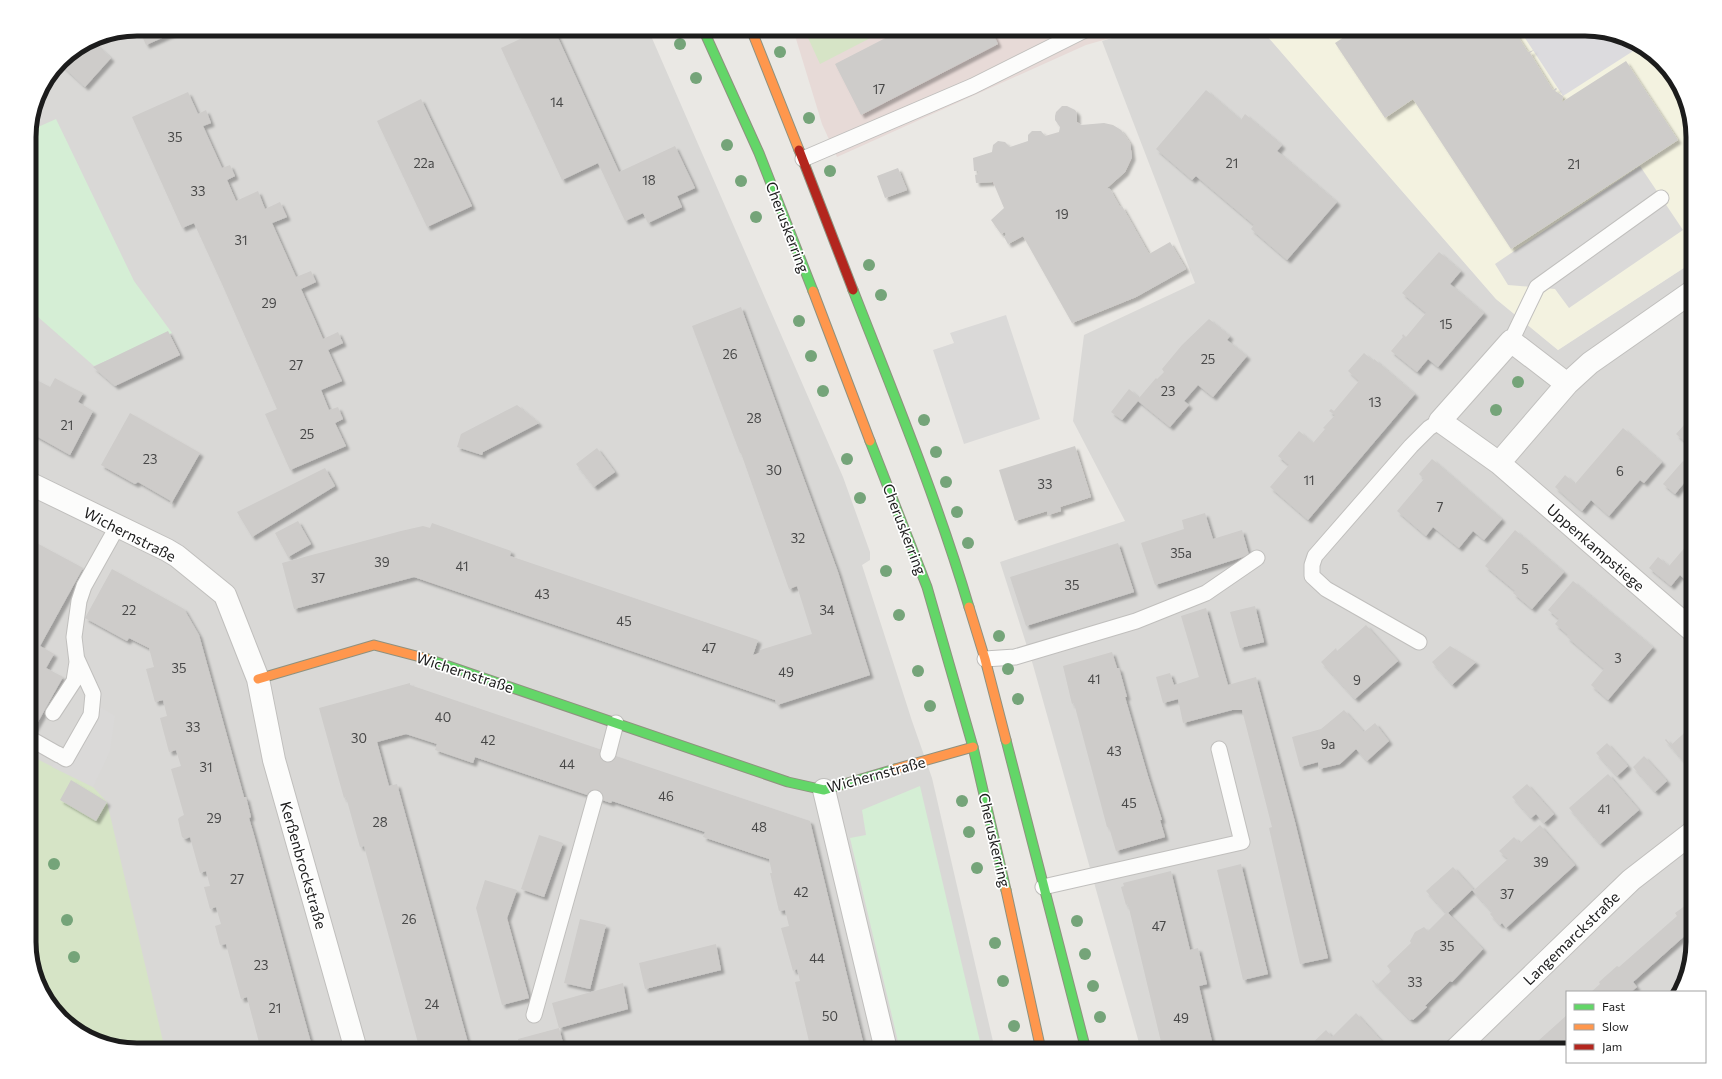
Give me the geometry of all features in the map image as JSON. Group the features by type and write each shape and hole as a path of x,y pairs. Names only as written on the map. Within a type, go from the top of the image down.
{"main road":[{"name":"Cheruskerring","path":"706,36 759,154 928,587 973,747 1018,940 1040,1043"},
{"path":"753,36 803,159 922,469 959,572 985,659 1084,1043"},
{"name":"Wichernstraße","path":"258,679 374,645 424,658 616,722 788,782 824,790 973,747"}],"street":[{"path":"1499,463 1567,384 1590,363 1686,296"},
{"path":"1440,421 1511,341 1567,384"},
{"name":"Uppenkampstiege","path":"1440,421 1499,463 1686,625"},
{"name":"Wichernstraße","path":"36,486 177,556 225,595 258,679"},
{"name":"Kerßenbrockstraße","path":"258,679 274,760 354,1043"},
{"path":"824,790 884,1043"},
{"name":"Langemarckstraße","path":"1462,1043 1631,880 1686,837"}],"lane":[{"path":"803,159 973,86 1073,36"},
{"path":"1511,341 1537,287 1661,198"},
{"path":"1419,642 1326,589 1312,576 1312,565 1315,556 1411,446 1429,428 1440,421"},
{"path":"53,713 74,681 77,662 74,637 79,601 84,586 117,526"},
{"path":"985,659 1014,657 1136,621 1206,593 1257,558"},
{"path":"36,742 66,759 91,715 93,694 76,657"},
{"path":"608,754 616,722"},
{"path":"1043,887 1242,842 1219,749"},
{"path":"534,1015 595,798"}],"shaded area":[{"path":"137,36 651,36 843,477 870,552 870,560 862,565 912,721 932,778 993,1043 137,1043 104,1038 92,1033 65,1014 49,993 39,968 36,949 36,130 39,111 49,86 65,65 92,46 111,39"},
{"path":"795,36 1118,36 1086,45 837,157 822,124"},
{"path":"1119,36 1267,36 1496,299 1558,350 1686,267 1686,942 1683,968 1673,991 1566,991 1566,1043 1139,1043 1033,665 1000,562 1125,521 1073,421 1084,335 1195,283 1102,41"},
{"path":"1267,36 1585,36 1618,41 1630,46 1657,65 1673,86 1683,111 1685,124 1686,267 1558,350 1496,299"},
{"path":"1524,36 1598,37 1618,41 1636,50 1563,96"},
{"path":"1640,166 1683,230 1569,308 1555,289 1508,285 1495,264"},
{"path":"1006,315 1040,419 964,444 933,350 954,343 950,333"},
{"path":"90,701 115,716 110,751 93,787 52,767"}],"green space":[{"path":"807,36 874,36 820,64"},
{"path":"56,119 134,281 172,333 94,366 36,315 36,128"},
{"path":"36,758 93,787 107,802 163,1043 124,1042 111,1040 92,1033 65,1014 49,993 39,968 36,949"},
{"path":"920,786 980,1043 898,1043 850,838 866,835 862,810"}],"building":[{"path":"142,36 166,36 146,45"},
{"path":"526,36 557,36 619,172 675,146 695,188 677,196 682,207 648,223 643,213 625,221 598,163 562,180 501,48"},
{"path":"889,36 994,36 998,44 861,115 835,64"},
{"path":"1346,36 1518,36 1528,52 1534,50 1530,53 1553,90 1556,88 1557,89 1555,91 1563,96 1562,102 1626,61 1678,140 1511,249 1413,99 1385,118 1335,43"},
{"path":"96,45 111,58 85,87 63,67 81,53"},
{"path":"1206,90 1241,120 1245,114 1282,145 1277,151 1337,202 1287,260 1251,229 1254,225 1196,176 1192,180 1156,149"},
{"path":"188,92 198,114 206,110 211,123 203,126 222,168 230,165 235,176 227,180 236,201 258,191 265,209 280,202 287,217 272,223 296,277 311,271 316,282 301,289 323,339 338,332 343,343 328,350 342,381 321,390 329,410 338,407 343,419 335,423 346,446 290,470 265,414 277,409 222,284 194,223 182,228 132,117"},
{"path":"421,99 472,206 427,227 377,121"},
{"path":"1062,106 1067,106 1075,110 1077,113 1077,122 1081,125 1104,123 1113,125 1121,130 1130,143 1132,157 1125,172 1107,188 1110,189 1120,207 1122,206 1149,254 1170,242 1186,269 1136,297 1072,323 1023,236 1008,244 1004,237 1006,235 1005,232 1001,234 991,220 1004,208 993,182 976,183 975,175 978,174 978,171 974,171 973,158 992,152 993,145 998,141 1005,142 1010,147 1028,141 1028,135 1032,131 1041,131 1045,136 1059,132 1060,127 1055,120 1055,116 1056,112"},
{"path":"898,168 907,190 885,198 877,176"},
{"path":"1439,252 1461,271 1450,284 1484,313 1438,367 1428,359 1417,372 1391,351 1403,337 1403,334 1406,337 1426,313 1402,293"},
{"path":"741,307 838,572 870,675 777,705 775,700 414,577 294,609 282,563 401,531 423,526 430,528 432,523 511,551 510,556 758,640 753,655 760,653 760,650 812,634 797,586 789,589 741,453 692,326"},
{"path":"1209,319 1230,336 1227,340 1247,356 1213,397 1198,385 1184,401 1189,405 1170,427 1138,401 1122,420 1111,412 1129,389 1139,398 1156,378 1157,379 1164,372 1162,369 1182,345"},
{"path":"168,331 180,355 115,386 93,367"},
{"path":"1364,353 1373,361 1374,359 1415,394 1308,520 1270,487 1289,465 1278,456 1299,431 1313,443 1325,429 1323,428 1335,415 1329,411 1331,409 1334,411 1359,381 1348,371"},
{"path":"55,378 83,393 78,402 93,411 70,455 36,436 36,380 50,387"},
{"path":"517,405 539,423 483,452 482,455 457,447 461,434"},
{"path":"130,413 200,453 171,504 169,503 171,501 138,482 135,484 101,465"},
{"path":"1686,423 1686,443 1676,434"},
{"path":"1623,428 1662,462 1644,483 1640,480 1609,516 1591,500 1582,511 1555,487 1565,475 1575,484"},
{"path":"1075,446 1091,497 1060,507 1061,511 1048,515 1047,511 1015,521 999,470"},
{"path":"597,448 615,472 594,487 576,464"},
{"path":"1432,459 1502,519 1484,540 1473,531 1459,548 1433,527 1426,536 1397,511 1424,479 1419,474"},
{"path":"1683,461 1686,463 1686,481 1675,494 1663,484"},
{"path":"325,468 335,486 252,537 237,512"},
{"path":"1205,513 1213,539 1242,530 1249,555 1155,585 1141,543 1184,529 1182,520"},
{"path":"298,521 311,544 288,557 275,533"},
{"path":"1515,530 1564,572 1532,609 1513,593 1515,591 1485,566"},
{"path":"36,543 83,568 40,646 54,654 46,668 63,677 36,725"},
{"path":"1118,543 1134,592 1026,626 1010,577"},
{"path":"1686,546 1686,581 1680,575 1671,586 1649,568 1658,557 1669,566"},
{"path":"112,569 184,609 199,635 244,797 246,797 251,817 249,818 311,1043 259,1043 247,997 241,999 226,944 220,945 215,926 221,924 216,907 210,909 204,887 210,886 206,871 200,873 190,837 185,839 182,837 178,819 184,815 171,769 181,766 176,750 169,752 160,718 167,716 163,700 155,702 146,669 154,667 149,648 129,638 127,641 85,618"},
{"path":"1573,581 1653,647 1608,700 1591,685 1604,669 1567,637 1568,635 1555,624 1559,619 1548,610"},
{"path":"1255,606 1264,642 1240,648 1230,612"},
{"path":"1206,608 1228,685 1256,677 1295,822 1328,958 1300,964 1269,828 1272,827 1242,710 1232,710 1183,723 1178,699 1163,703 1156,677 1170,673 1174,685 1199,677 1181,616"},
{"path":"1366,625 1398,661 1355,699 1321,662 1336,648 1337,651"},
{"path":"1450,646 1476,662 1452,685 1432,662"},
{"path":"1112,652 1117,668 1119,668 1127,697 1125,697 1162,820 1160,820 1165,837 1116,851 1109,827 1107,827 1074,703 1072,704 1063,666"},
{"path":"410,683 410,685 605,751 604,752 810,821 863,1043 809,1043 795,982 800,981 797,969 793,971 781,928 789,926 785,910 779,911 770,873 772,873 769,859 703,837 705,832 612,801 611,803 475,757 473,763 435,750 437,744 406,734 377,742 389,786 397,784 468,1043 418,1043 364,846 360,847 346,797 344,798 319,708"},
{"path":"1344,710 1364,732 1375,723 1389,741 1367,761 1356,749 1340,764 1319,769 1318,762 1300,767 1292,737 1321,729"},
{"path":"1686,731 1686,764 1665,740 1666,739 1671,745"},
{"path":"1607,743 1628,766 1617,776 1596,753"},
{"path":"1644,756 1667,781 1655,792 1633,767"},
{"path":"1608,774 1639,810 1600,844 1569,808"},
{"path":"71,780 107,802 96,821 60,800"},
{"path":"1527,784 1554,814 1544,823 1536,814 1531,818 1512,797"},
{"path":"1540,825 1575,865 1506,928 1502,923 1500,925 1490,914 1492,912 1472,890 1448,913 1483,949 1452,982 1450,981 1425,1006 1427,1007 1413,1020 1410,1020 1372,981 1373,980 1377,985 1391,971 1387,966 1411,943 1410,941 1415,932 1424,927 1428,931 1446,913 1426,891 1453,867 1474,890 1508,859 1499,851 1514,837 1520,843"},
{"path":"539,835 563,843 544,897 521,889"},
{"path":"1241,864 1268,974 1243,980 1217,870"},
{"path":"1171,871 1190,950 1198,948 1207,984 1199,986 1212,1043 1161,1043 1128,904 1126,905 1121,887 1124,886 1123,883"},
{"path":"485,880 517,890 507,918 529,998 502,1005 476,908"},
{"path":"1686,905 1686,935 1633,982 1637,987 1632,991 1592,991 1600,984 1599,982 1617,966 1619,967 1677,916 1675,913"},
{"path":"580,919 606,925 590,989 564,983"},
{"path":"716,944 721,970 645,989 639,963"},
{"path":"623,983 628,1009 559,1028 552,1003"},
{"path":"1356,1013 1384,1043 1312,1043 1326,1030 1332,1037"},
{"path":"1566,1016 1566,1043 1536,1043"},
{"path":"559,1028 563,1043 519,1043 518,1039"}],"traffic: fast":[{"path":"706,36 759,153 813,291"},
{"path":"853,290 929,487 957,567 969,607"},
{"path":"870,441 927,587 973,747 1006,890"},
{"path":"428,659 788,782 824,790 895,769"},
{"path":"1006,740 1084,1043"}],"traffic: slow":[{"path":"754,36 799,150"},
{"path":"813,291 870,441"},
{"path":"969,607 985,659 1006,740"},
{"path":"258,679 374,645 428,659"},
{"path":"895,769 973,747"},
{"path":"1006,890 1039,1043"}],"traffic: jam":[{"path":"799,150 853,290"}]}
